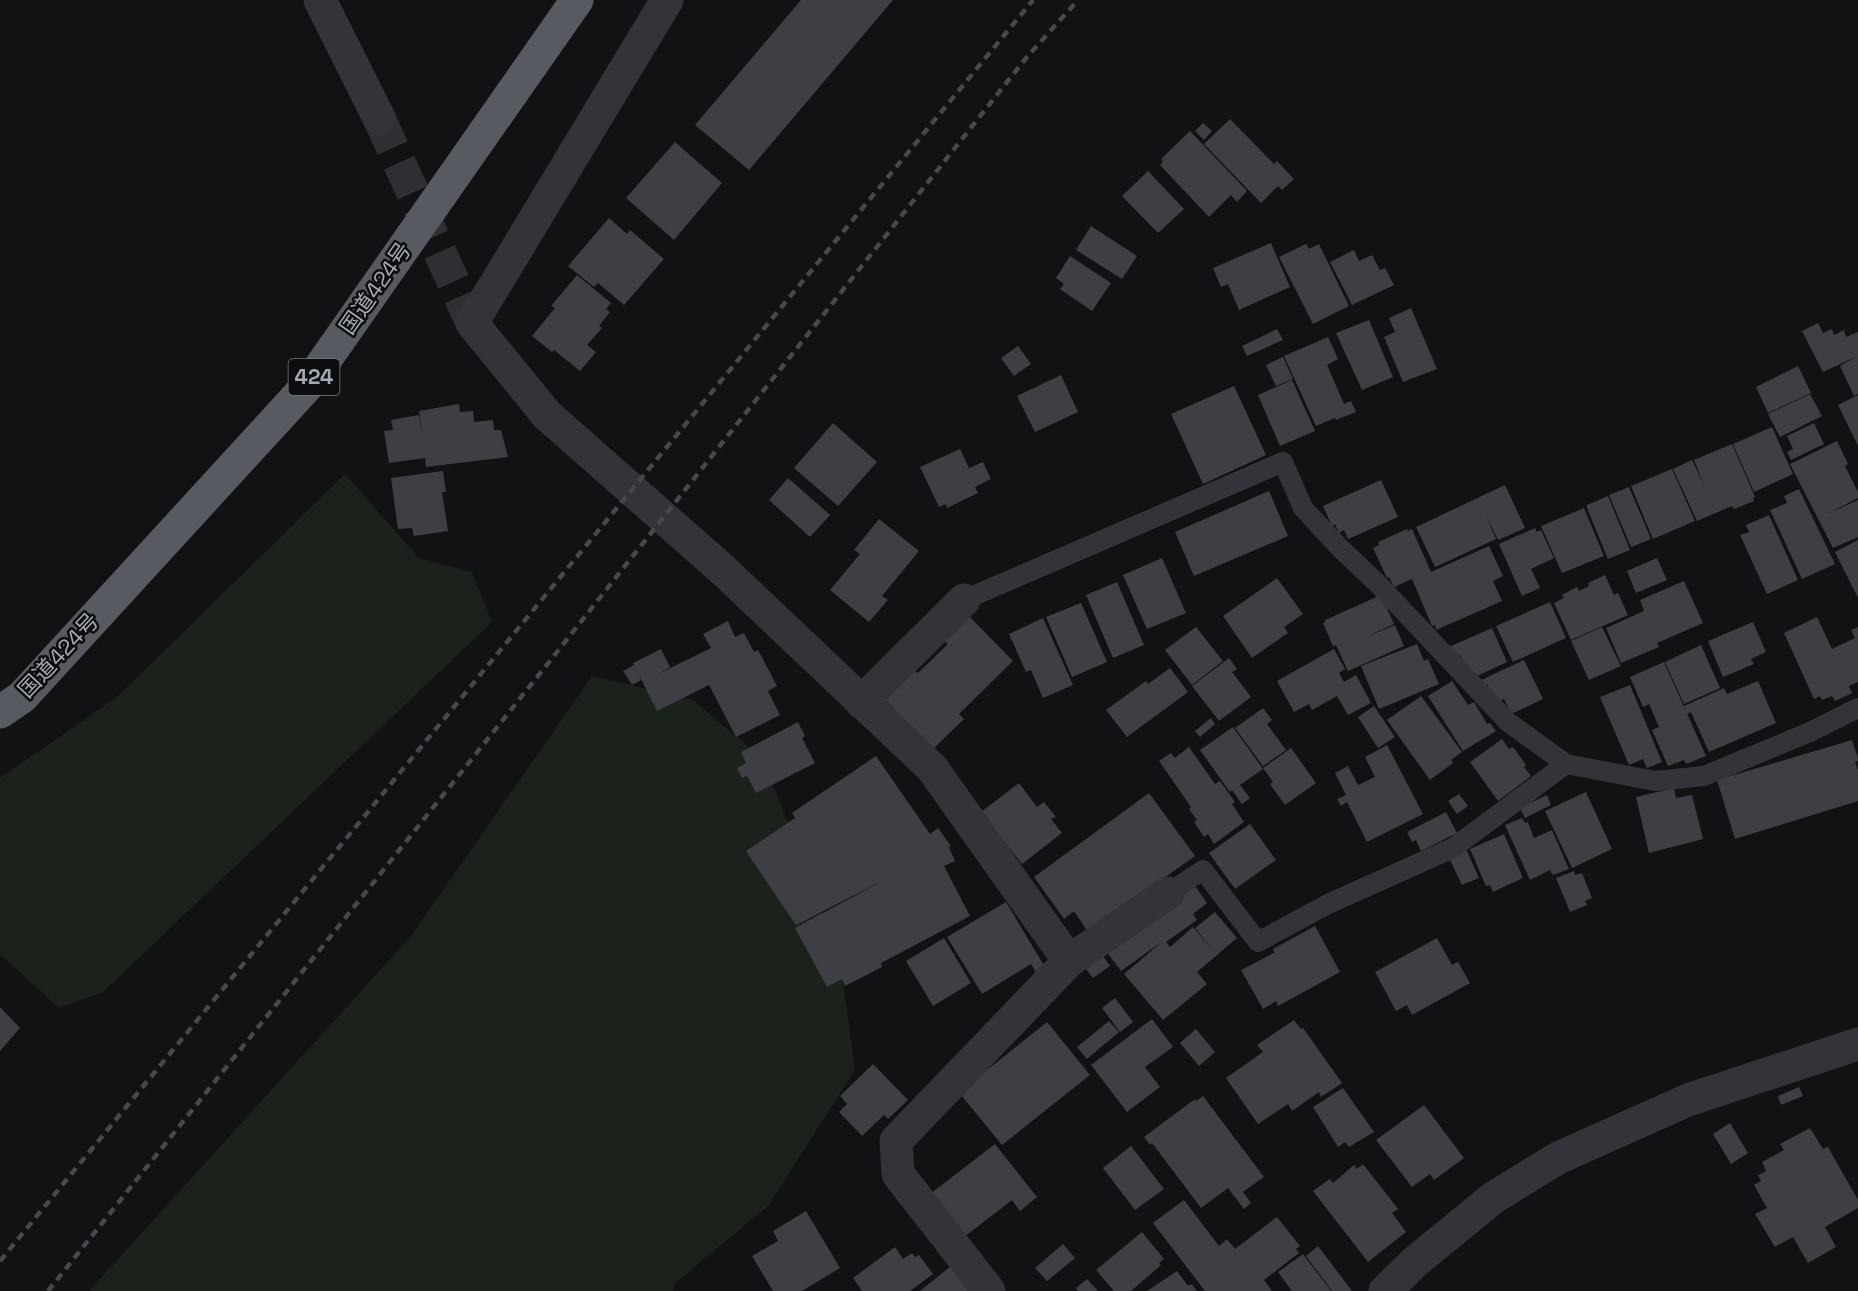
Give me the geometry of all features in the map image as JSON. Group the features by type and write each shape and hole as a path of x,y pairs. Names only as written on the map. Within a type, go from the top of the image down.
{"highway":[{"name":"国道424号","path":"0,712 22,697 308,386 577,0"}],"street":[{"path":"320,0 379,118"},
{"path":"667,0 472,323 547,415 723,570 932,768 1069,961"},
{"path":"861,702 964,600"},
{"path":"989,1291 898,1174 896,1142 1069,961 1168,893"},
{"path":"1385,1291 1416,1261 1493,1197 1558,1158 1688,1100 1858,1044"}],"lane":[{"path":"964,600 1283,462 1304,508 1340,548 1379,585 1508,723 1566,764 1656,781 1704,776 1810,732 1858,708"},
{"path":"1168,893 1203,870 1258,942 1328,904 1453,848 1566,764"}],"shaded area":[{"path":"345,474 419,558 472,572 492,622 103,992 59,1008 0,954 0,778 117,697"},
{"path":"592,676 693,700 763,759 839,952 855,1070 768,1206 674,1284 673,1291 89,1291 411,936"}],"building":[{"path":"801,0 893,0 749,170 695,125"},
{"path":"1230,119 1274,164 1277,161 1294,179 1282,190 1278,186 1261,203 1204,144"},
{"path":"1203,123 1212,131 1204,140 1195,131"},
{"path":"1190,131 1247,191 1237,202 1231,195 1209,217 1160,165 1163,162 1161,159"},
{"path":"675,142 722,183 674,240 626,198"},
{"path":"1148,171 1184,209 1158,233 1122,196"},
{"path":"609,218 627,234 630,230 664,259 624,305 598,283 594,287 568,266"},
{"path":"1091,226 1137,256 1122,279 1076,250"},
{"path":"1271,243 1290,287 1239,310 1228,284 1221,287 1213,268"},
{"path":"1306,244 1309,249 1319,244 1349,306 1313,324 1279,257"},
{"path":"1354,250 1359,261 1372,255 1380,270 1385,268 1394,285 1352,305 1330,262"},
{"path":"1070,256 1111,283 1092,311 1060,289 1064,284 1056,278"},
{"path":"577,275 611,303 606,309 610,312 599,326 602,328 587,345 596,352 580,371 532,336 555,308 551,306"},
{"path":"1411,308 1437,369 1403,382 1384,337 1395,332 1389,318"},
{"path":"1369,320 1393,377 1362,390 1336,333"},
{"path":"1818,323 1823,333 1832,329 1834,335 1844,330 1846,337 1858,332 1858,394 1854,396 1840,366 1855,357 1823,372 1802,331"},
{"path":"1277,329 1283,340 1247,356 1242,346"},
{"path":"1328,337 1338,359 1327,365 1344,404 1351,401 1356,412 1316,426 1284,356"},
{"path":"1018,346 1031,364 1014,376 1001,358"},
{"path":"1283,357 1293,379 1276,386 1266,365"},
{"path":"1798,366 1811,393 1768,413 1756,387"},
{"path":"1061,375 1078,412 1035,432 1017,396"},
{"path":"1292,380 1315,431 1280,446 1258,395"},
{"path":"1234,386 1266,455 1203,484 1171,414"},
{"path":"1810,394 1822,416 1780,437 1768,414"},
{"path":"1858,395 1858,446 1838,405"},
{"path":"459,404 460,412 473,411 474,422 493,420 494,430 501,430 508,457 426,467 425,458 389,463 384,431 393,430 391,420 419,415 423,440 419,411"},
{"path":"833,423 877,462 838,506 794,468"},
{"path":"1814,423 1824,444 1791,460 1787,452 1793,449 1787,436"},
{"path":"1772,427 1793,474 1754,492 1733,444"},
{"path":"1837,441 1848,464 1845,466 1858,492 1858,498 1829,513 1858,500 1858,537 1833,548 1790,464"},
{"path":"1732,444 1755,497 1754,501 1734,509 1732,506 1697,521 1673,469 1692,460 1704,485 1694,460"},
{"path":"960,449 969,468 983,462 991,479 975,487 978,493 947,508 946,504 939,507 920,467"},
{"path":"1672,469 1695,521 1653,539 1631,486"},
{"path":"443,471 446,492 442,492 448,531 414,536 412,528 398,529 391,478"},
{"path":"788,478 830,515 810,537 769,500"},
{"path":"1381,480 1398,517 1348,539 1344,530 1339,533 1335,524 1332,526 1323,506"},
{"path":"1505,485 1525,528 1498,540 1486,515 1496,539 1435,567 1416,527"},
{"path":"1629,487 1651,539 1631,547 1609,495"},
{"path":"1799,489 1835,564 1802,579 1770,510 1787,503 1784,496"},
{"path":"1269,491 1288,536 1194,576 1175,532"},
{"path":"1608,496 1630,550 1608,559 1587,505"},
{"path":"1584,508 1604,556 1562,573 1541,526"},
{"path":"1769,515 1798,580 1767,594 1740,535 1749,532 1746,525"},
{"path":"879,519 919,551 882,596 888,600 869,622 830,590 860,554 854,550"},
{"path":"1535,528 1537,532 1541,530 1554,558 1531,569 1540,588 1522,596 1499,544"},
{"path":"1407,529 1408,531 1412,529 1431,572 1489,546 1503,576 1493,581 1502,601 1436,630 1435,625 1432,626 1412,579 1394,587 1389,577 1387,578 1373,548 1379,545 1378,542"},
{"path":"1858,540 1858,598 1835,552"},
{"path":"1162,558 1186,613 1147,629 1123,575"},
{"path":"1657,558 1667,580 1636,593 1627,571"},
{"path":"1605,575 1614,595 1618,593 1628,615 1571,640 1554,603 1564,598 1562,595 1577,587 1579,591 1589,586 1588,583"},
{"path":"1277,578 1303,614 1284,627 1288,633 1252,658 1223,616"},
{"path":"1684,581 1703,623 1657,643 1659,647 1621,663 1606,628 1644,611 1640,600"},
{"path":"1117,582 1144,645 1113,658 1086,595"},
{"path":"1381,595 1394,624 1366,637 1395,625 1404,646 1348,671 1323,623 1325,620"},
{"path":"1550,602 1566,638 1513,662 1496,626"},
{"path":"1081,603 1107,662 1072,677 1046,617"},
{"path":"969,616 1013,661 959,714 964,719 933,749 885,700 948,644 944,640"},
{"path":"1817,617 1832,649 1855,638 1851,630 1858,627 1858,682 1849,686 1852,693 1835,701 1832,696 1822,700 1820,696 1814,699 1784,633"},
{"path":"1043,618 1073,685 1043,698 1031,670 1026,672 1009,634"},
{"path":"728,621 735,637 744,633 754,652 758,650 777,686 768,691 780,715 736,737 709,685 657,711 633,663 661,649 670,667 658,674 711,648 703,634"},
{"path":"1753,622 1766,652 1751,659 1754,664 1723,677 1708,641"},
{"path":"1196,627 1223,661 1192,685 1165,650"},
{"path":"1602,627 1621,666 1589,680 1571,641"},
{"path":"1492,628 1507,662 1471,679 1460,655 1454,658 1449,647"},
{"path":"1417,644 1424,661 1428,659 1439,684 1379,709 1361,666"},
{"path":"1701,645 1720,688 1684,704 1665,662"},
{"path":"1334,649 1345,669 1339,673 1344,682 1356,675 1371,703 1348,715 1337,696 1312,710 1309,704 1294,712 1277,681"},
{"path":"1229,658 1237,669 1232,672 1251,697 1219,721 1192,686"},
{"path":"1524,660 1543,699 1511,714 1504,699 1496,703 1487,684 1484,685 1481,680"},
{"path":"1664,662 1706,756 1686,764 1684,760 1668,766 1652,730 1659,727 1649,704 1643,707 1630,677"},
{"path":"634,665 641,680 632,685 623,671"},
{"path":"1170,668 1188,692 1127,737 1106,710 1146,681 1148,684"},
{"path":"1452,681 1468,705 1474,702 1487,724 1490,723 1496,731 1463,751 1428,696"},
{"path":"1758,681 1776,723 1709,752 1691,712 1687,714 1684,706 1724,688 1727,694"},
{"path":"1630,685 1662,762 1647,768 1643,759 1629,765 1600,697"},
{"path":"1421,696 1462,752 1451,760 1453,763 1430,780 1387,720"},
{"path":"1374,706 1395,737 1378,748 1358,717"},
{"path":"1263,708 1272,720 1267,724 1286,750 1263,766 1235,728"},
{"path":"1211,718 1215,724 1200,737 1195,731"},
{"path":"798,722 805,736 802,738 815,763 756,793 747,776 742,778 737,768 746,763 741,752"},
{"path":"1233,727 1263,769 1240,785 1250,798 1242,804 1232,790 1230,792 1200,750"},
{"path":"1502,739 1509,749 1513,747 1531,776 1498,801 1470,762"},
{"path":"1852,740 1858,758 1855,762 1858,771 1858,801 1735,839 1717,780"},
{"path":"1387,745 1423,814 1367,842 1347,802 1341,806 1337,799 1346,795 1335,773 1348,766 1358,785 1375,777 1365,757"},
{"path":"1189,747 1215,784 1220,781 1235,802 1232,804 1244,822 1214,844 1208,834 1204,837 1194,822 1197,820 1189,809 1191,807 1159,761 1171,753 1175,758"},
{"path":"1291,748 1316,783 1285,805 1270,784 1273,782 1263,768"},
{"path":"876,756 930,834 938,828 951,846 949,847 955,861 944,866 970,916 881,963 882,967 845,986 842,979 827,987 795,928 886,879 796,925 746,851 795,818 792,813"},
{"path":"1019,783 1037,807 1044,802 1056,817 1051,819 1062,833 1022,864 981,812"},
{"path":"1674,788 1676,798 1692,795 1703,839 1649,853 1636,797"},
{"path":"1586,792 1612,849 1572,868 1545,811"},
{"path":"1149,793 1195,856 1088,932 1074,911 1064,919 1034,877"},
{"path":"1459,794 1468,806 1457,814 1448,801"},
{"path":"1547,795 1551,805 1525,818 1520,808"},
{"path":"1446,812 1457,833 1421,851 1416,840 1412,842 1407,832"},
{"path":"1522,818 1525,823 1528,822 1534,838 1552,830 1569,869 1553,875 1550,870 1530,880 1505,825"},
{"path":"1250,824 1276,860 1235,889 1209,853"},
{"path":"1504,834 1523,878 1493,892 1490,885 1486,886 1470,849"},
{"path":"1466,849 1479,878 1462,885 1449,858"},
{"path":"1574,871 1575,875 1582,873 1592,898 1585,901 1587,905 1570,912 1556,878"},
{"path":"1195,886 1207,903 1193,914 1197,920 1166,942 1170,947 1193,927 1217,955 1197,972 1207,984 1163,1020 1124,974 1163,941 1121,971 1106,951"},
{"path":"1006,902 1049,974 1040,979 1031,964 982,994 947,937"},
{"path":"1215,912 1237,938 1217,955 1195,928"},
{"path":"1315,926 1340,972 1278,1006 1276,1001 1263,1009 1241,970 1274,953 1273,949"},
{"path":"944,938 971,983 933,1006 906,961"},
{"path":"1437,938 1452,965 1458,962 1470,983 1412,1015 1407,1005 1396,1011 1375,972"},
{"path":"1103,956 1110,966 1093,978 1086,969"},
{"path":"1115,998 1133,1022 1120,1032 1102,1008"},
{"path":"0,1007 20,1028 0,1051"},
{"path":"1152,1019 1173,1047 1145,1067 1160,1087 1127,1112 1091,1065"},
{"path":"1294,1020 1301,1029 1303,1028 1342,1083 1321,1097 1319,1092 1292,1111 1288,1104 1258,1124 1226,1078 1263,1052 1257,1045"},
{"path":"1109,1021 1119,1032 1087,1059 1077,1047"},
{"path":"1047,1022 1090,1075 1002,1145 957,1090 972,1082"},
{"path":"1196,1029 1215,1052 1199,1066 1180,1043"},
{"path":"873,1064 908,1100 888,1119 884,1115 862,1136 839,1112 847,1104 840,1096"},
{"path":"1799,1087 1803,1096 1781,1105 1778,1096"},
{"path":"1343,1088 1374,1132 1349,1147 1345,1142 1338,1147 1313,1107"},
{"path":"1203,1096 1264,1177 1243,1192 1251,1203 1244,1209 1228,1188 1201,1208 1152,1143 1150,1145 1144,1137 1195,1099 1196,1101"},
{"path":"1424,1105 1464,1158 1434,1180 1430,1174 1412,1187 1376,1140"},
{"path":"1730,1123 1748,1153 1731,1164 1713,1134"},
{"path":"1810,1128 1823,1149 1828,1147 1858,1200 1858,1208 1825,1227 1836,1247 1808,1263 1793,1237 1775,1247 1755,1214 1767,1208 1754,1185 1761,1181 1758,1175 1766,1171 1762,1162 1784,1150 1780,1144"},
{"path":"995,1144 1037,1197 1020,1211 1012,1200 964,1237 930,1194"},
{"path":"1131,1146 1164,1189 1135,1210 1103,1168"},
{"path":"1363,1164 1398,1209 1392,1213 1406,1232 1368,1262 1313,1191 1330,1179 1333,1183 1354,1165 1357,1169"},
{"path":"1184,1200 1219,1246 1227,1239 1235,1249 1277,1217 1300,1246 1296,1249 1299,1253 1264,1280 1272,1291 1205,1291 1153,1223"},
{"path":"806,1211 840,1268 802,1291 773,1291 752,1256 778,1241 773,1231"},
{"path":"1142,1232 1164,1259 1159,1263 1161,1265 1131,1291 1114,1291 1096,1270"},
{"path":"1063,1244 1075,1258 1047,1281 1035,1268"},
{"path":"1318,1246 1352,1291 1332,1291 1306,1256"},
{"path":"895,1247 903,1259 912,1253 915,1257 919,1255 933,1274 910,1291 862,1291 853,1278"},
{"path":"1303,1254 1331,1291 1292,1291 1278,1272"},
{"path":"951,1266 970,1291 920,1291"},
{"path":"1177,1271 1188,1286 1192,1284 1197,1291 1147,1291"},
{"path":"1087,1279 1098,1291 1078,1291 1076,1288"}],"tunnel":[{"path":"379,118 472,323"}],"railway":[{"path":"0,1261 1033,0"},
{"path":"48,1291 1026,58 1078,0"}]}
